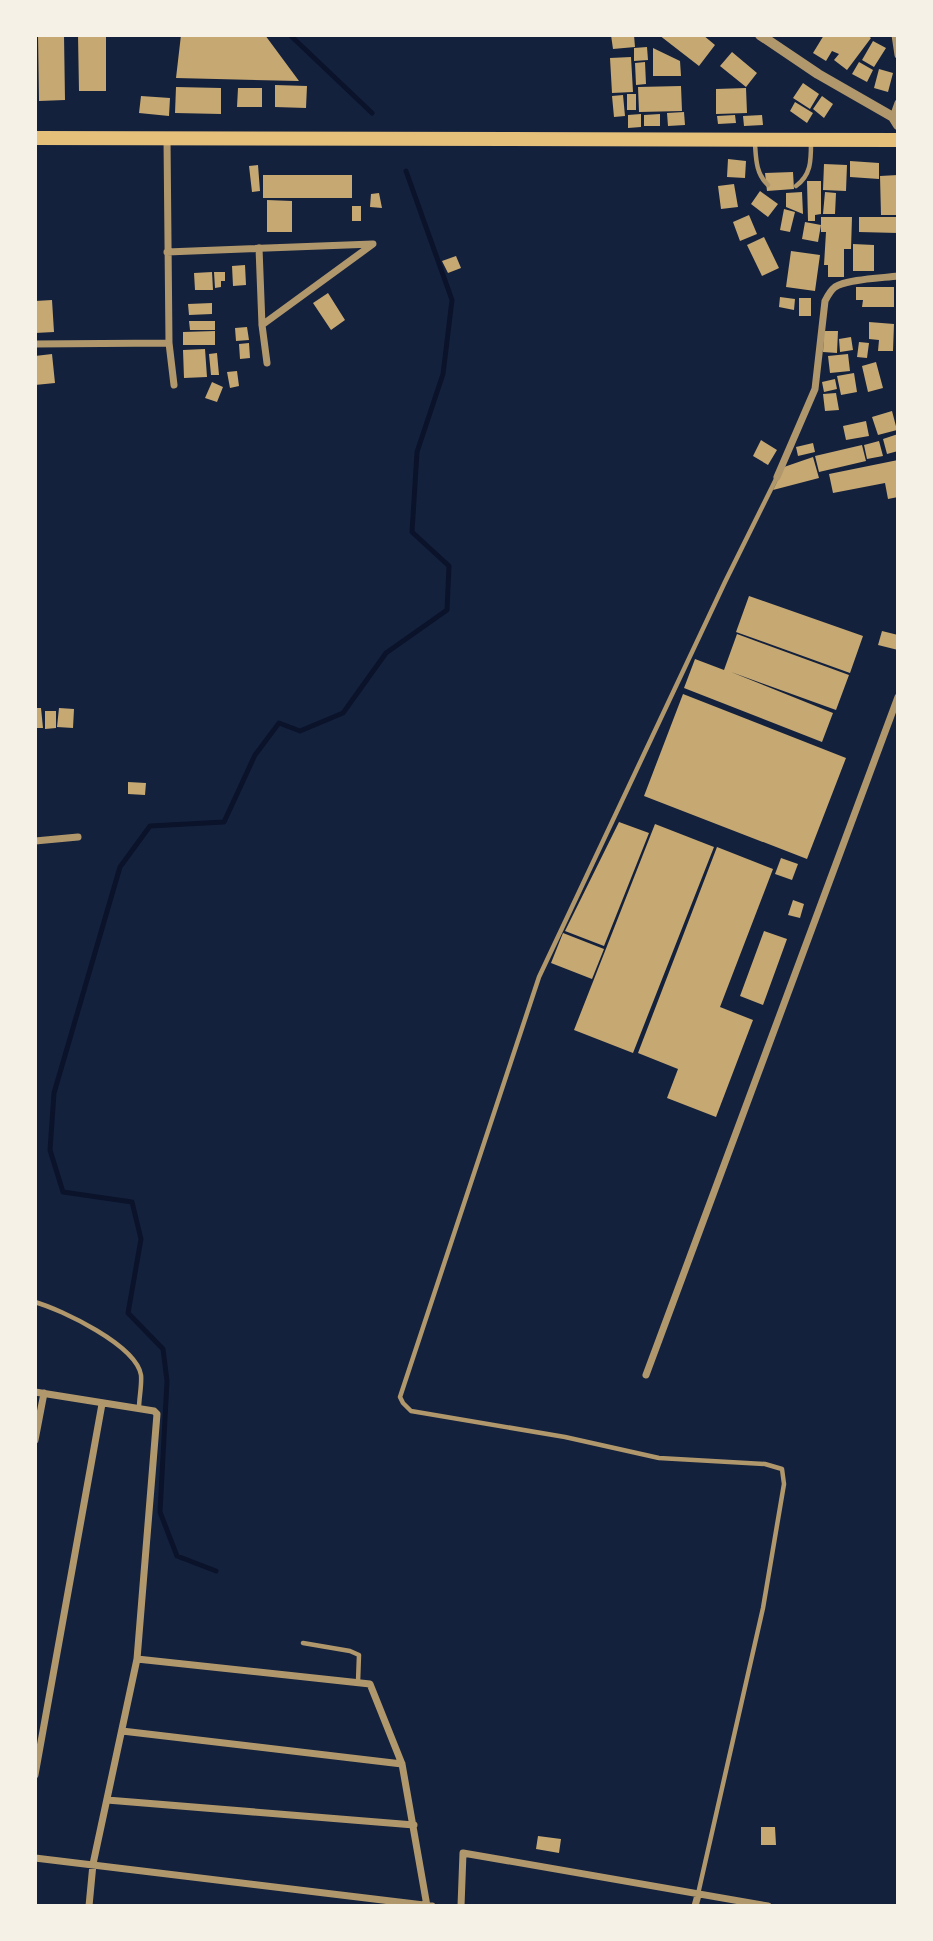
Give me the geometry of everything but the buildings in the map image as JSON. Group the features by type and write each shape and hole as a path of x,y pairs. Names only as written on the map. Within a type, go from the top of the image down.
{"main road":[{"path":"35,138 898,139"}],"street":[{"path":"760,35 896,121 898,103"},
{"path":"895,35 898,55"},
{"path":"167,139 169,343 173,385"},
{"path":"167,252 373,244 262,324"},
{"path":"260,248 262,324 267,363"},
{"path":"777,477 815,389 825,301 835,287 898,276"},
{"path":"35,344 169,343"},
{"path":"646,1375 895,715 898,697"},
{"path":"35,842 78,837"},
{"path":"35,1440 39,1393 156,1412 158,1419 137,1659 93,1864 89,1906"},
{"path":"35,1775 102,1404"},
{"path":"35,1858 429,1905 402,1764 370,1684 137,1659"},
{"path":"122,1731 402,1764"},
{"path":"107,1800 414,1825"},
{"path":"461,1906 463,1853 768,1906"},
{"path":"695,1906 698,1895"}],"lane":[{"path":"755,140 756,164 768,185"},
{"path":"796,186 803,180 811,165 811,140"},
{"path":"698,1895 762,1608 784,1484 782,1469 765,1464 659,1458 565,1437 411,1411 403,1404 400,1396 539,977 777,477"},
{"path":"35,1301 97,1331 129,1354 141,1374 139,1409"},
{"path":"303,1643 359,1655 358,1682"}],"waterway":[{"path":"290,35 372,113"},
{"path":"216,1571 177,1556 160,1512 167,1381 163,1349 128,1313 141,1239 132,1202 63,1192 50,1150 54,1093 120,867 150,826 224,822 255,755 279,723 300,731 343,713 386,653 447,610 449,566 412,532 417,452 443,374 452,300 406,171"}]}
